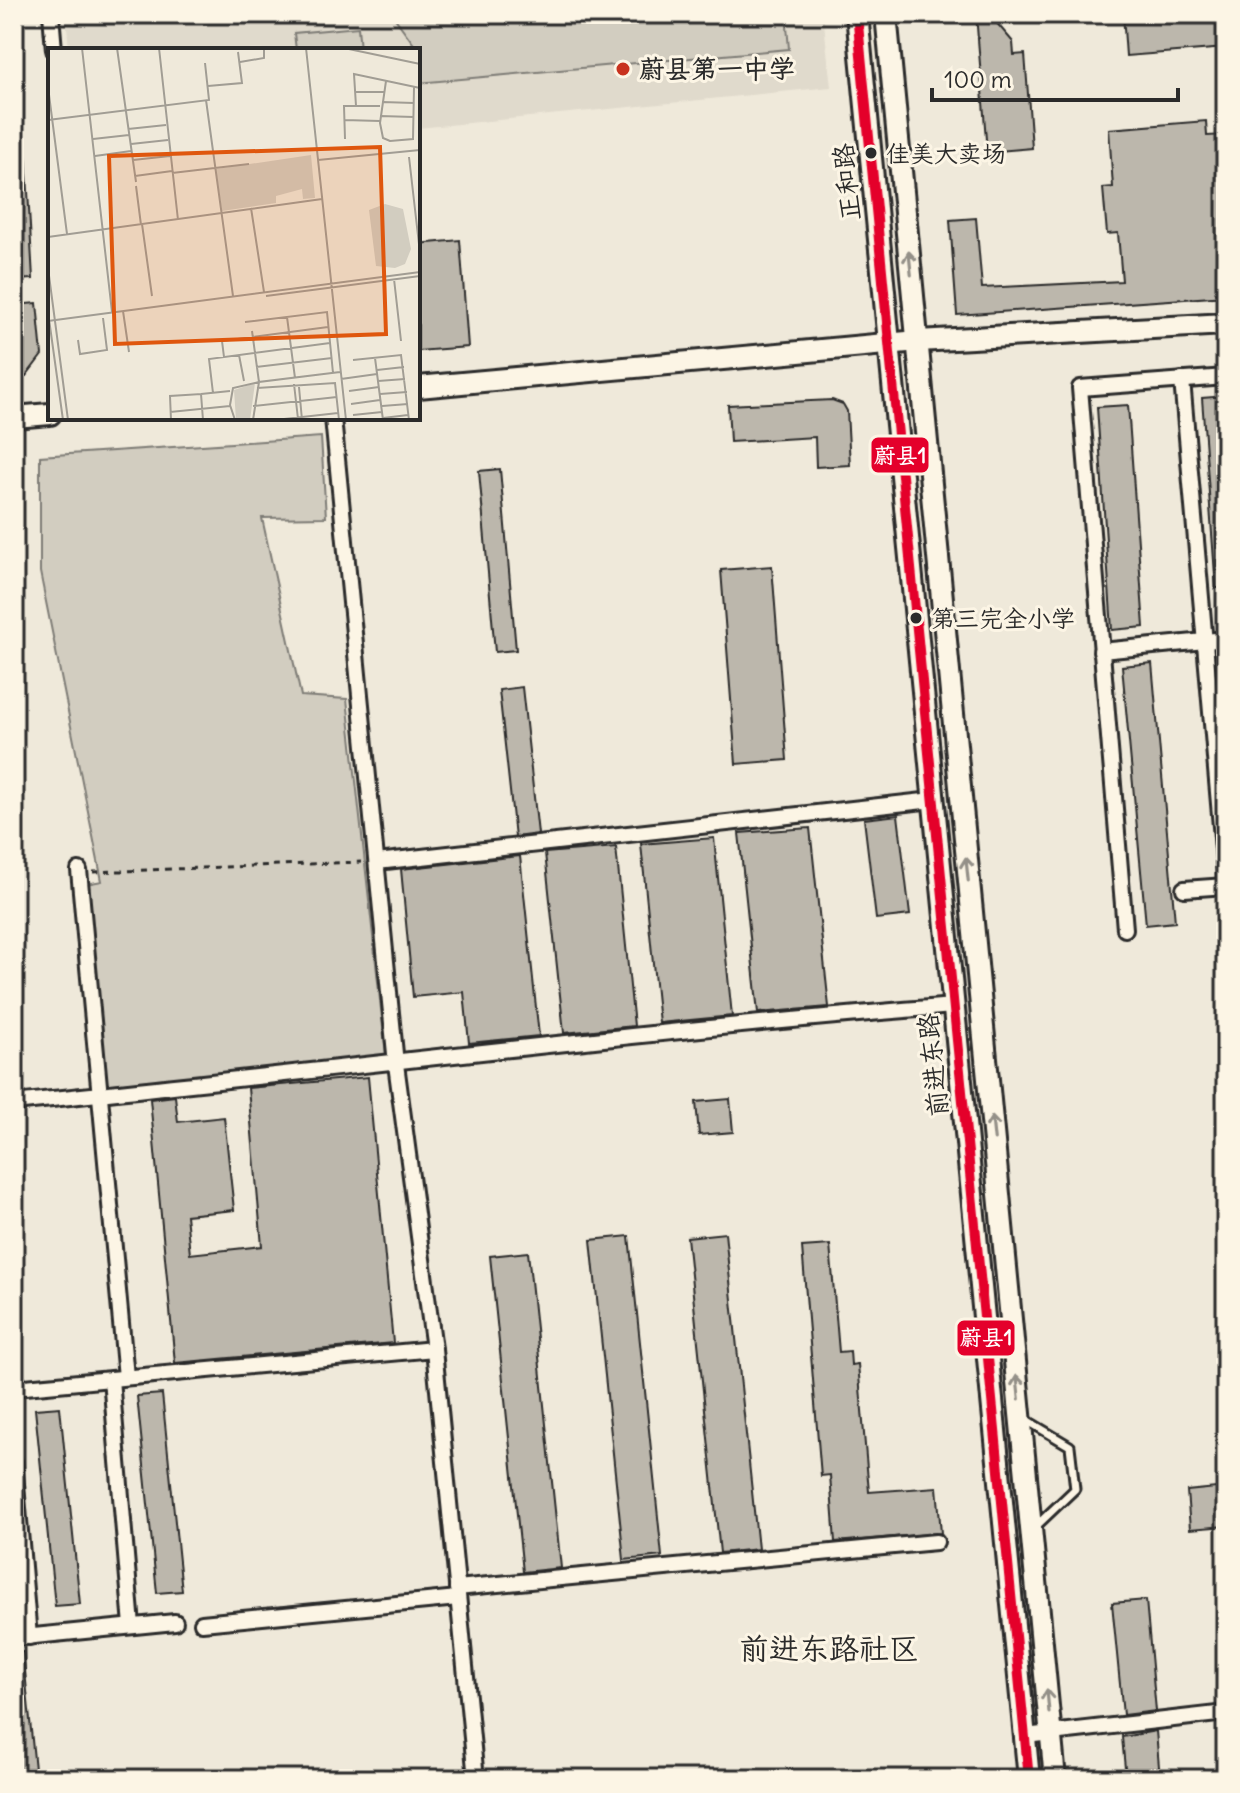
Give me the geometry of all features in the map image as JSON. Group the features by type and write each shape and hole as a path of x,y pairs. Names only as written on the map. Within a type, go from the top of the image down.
{"main road":[{"name":"正和路","path":"857,14 889,345"},
{"name":"正和路","path":"886,14 918,341"},
{"path":"420,387 918,341 1226,324"},
{"name":"前进东路","path":"918,341 1055,1779"},
{"name":"前进东路","path":"889,345 1029,1779"},
{"path":"14,417 48,414"}],"street":[{"path":"51,14 54,48"},
{"path":"1125,929 1080,388 1226,377"},
{"path":"1182,380 1226,885 1184,889"},
{"path":"333,420 396,1064 434,1349 476,1779"},
{"path":"1101,651 1226,639"},
{"path":"377,862 933,800"},
{"path":"79,870 100,1094 132,1626"},
{"path":"14,1103 396,1064 723,1025 953,1006"},
{"path":"14,1388 434,1349"},
{"path":"14,1461 21,1637 175,1622"},
{"path":"202,1623 936,1542"},
{"path":"1025,1736 1226,1713"}],"lane":[{"path":"1021,1417 1070,1446 1074,1475 1075,1489 1032,1530"}],"path":[{"path":"79,870 103,873 377,862"}],"shaded area":[{"name":"蔚县第一中学","path":"66,14 823,14 831,87 420,128 420,48 69,48"},
{"path":"392,14 786,14 789,49 420,83 420,48 417,48"},
{"path":"358,27 360,48 296,48 294,33"},
{"path":"321,437 326,517 262,518 301,696 347,699 386,1055 105,1085 86,884 102,881 40,572 40,456"}],"building":[{"path":"976,14 989,14 1013,42 1014,55 1025,54 1032,148 987,152"},
{"path":"1123,14 1226,14 1226,48 1126,56"},
{"path":"1206,121 1207,136 1226,135 1226,296 957,315 950,220 976,218 982,288 1122,281 1118,233 1107,234 1103,188 1113,187 1109,129"},
{"path":"25,138 33,279 14,280 14,139"},
{"path":"460,240 468,347 420,351 420,244"},
{"path":"37,303 42,355 26,376 14,377 14,305"},
{"path":"1226,396 1226,588 1216,588 1202,398"},
{"path":"832,400 843,404 847,411 850,465 816,467 815,437 730,442 728,405"},
{"path":"1128,405 1144,627 1112,630 1097,407"},
{"path":"500,469 516,650 495,652 479,471"},
{"path":"772,566 787,760 736,764 721,570"},
{"path":"1152,663 1175,922 1146,925 1122,666"},
{"path":"522,687 538,834 515,837 499,690"},
{"path":"898,815 910,915 876,919 864,819"},
{"path":"810,828 829,1007 758,1013 739,833"},
{"path":"714,838 732,1016 659,1023 641,844"},
{"path":"616,847 634,1026 564,1033 545,853"},
{"path":"520,856 539,1036 469,1043 464,992 413,997 401,869"},
{"path":"368,1077 393,1343 175,1363 150,1099 175,1096 178,1122 224,1117 234,1210 186,1215 190,1254 262,1246 248,1088"},
{"path":"730,1099 733,1132 699,1135 696,1102"},
{"path":"725,1233 758,1549 720,1553 687,1237"},
{"path":"629,1236 662,1556 624,1560 591,1240"},
{"path":"830,1245 839,1352 850,1351 851,1365 858,1364 869,1492 937,1487 941,1533 835,1542 830,1475 821,1476 802,1247"},
{"path":"528,1252 561,1568 523,1572 490,1256"},
{"path":"162,1394 182,1591 157,1593 137,1396"},
{"path":"60,1407 80,1604 55,1606 35,1409"},
{"path":"1226,1487 1226,1526 1190,1529 1187,1491"},
{"path":"1146,1600 1156,1711 1123,1715 1112,1603"},
{"path":"14,1652 23,1652 36,1779 14,1779"},
{"path":"1156,1731 1160,1779 1126,1779 1122,1737"}],"transit line":[{"name":"蔚县1","path":"857,14 1029,1779"}],"place":[{"name":"蔚县第一中学","path":"623,69"},
{"name":"佳美大卖场","path":"871,153"},
{"name":"第三完全小学","path":"916,618"}],"district":[{"name":"前进东路社区","path":"829,1649"}]}
